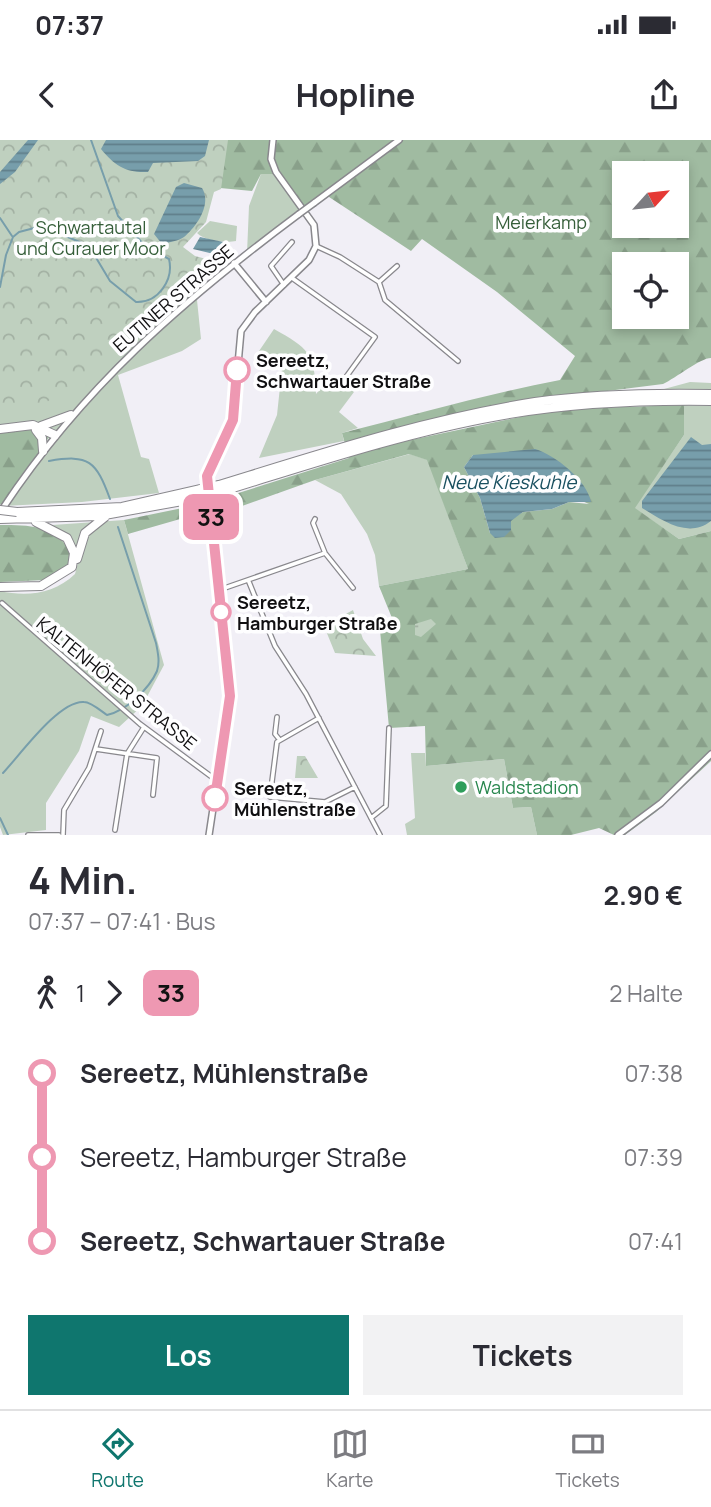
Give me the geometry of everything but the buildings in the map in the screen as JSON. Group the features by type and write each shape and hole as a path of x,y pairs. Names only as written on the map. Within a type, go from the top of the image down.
{"highway":[{"path":"0,510 22,514 109,515 220,489 497,412 616,394 711,394"},
{"path":"497,412 596,403 711,401"},
{"path":"0,430 38,428 71,415"},
{"path":"38,428 53,437"},
{"path":"38,428 43,451"},
{"path":"0,519 22,514 122,507 200,494"},
{"path":"0,588 41,586 72,567 74,553 67,538 22,514"},
{"path":"0,588 29,591 58,582 74,569 85,533 93,524 109,515"}],"street":[{"path":"209,835 230,696 207,476 233,420 241,331 265,302 309,260 316,246 314,225 276,172 271,159 273,140"},
{"name":"EUTINER STRASSE","path":"0,510 53,437 116,366 234,263 399,140"},
{"path":"284,285 271,266 292,242"},
{"path":"316,246 340,257 379,282 385,300 457,361"},
{"path":"234,263 265,302"},
{"path":"379,282 397,266"},
{"path":"291,278 375,337 346,377"},
{"path":"315,519 313,523 325,553 354,588"},
{"path":"219,590 249,582 325,553"},
{"path":"249,582 275,646 319,718 380,835"},
{"name":"KALTENHÖFER STRASSE","path":"2,603 128,714 218,781"},
{"path":"277,718 275,734 279,739 270,797 325,802 355,787"},
{"path":"279,739 319,718"},
{"path":"115,830 127,754 144,727"},
{"path":"371,818 386,806 389,728"},
{"path":"28,835 61,835 64,810 84,778 101,731"},
{"path":"96,749 158,759 153,795"},
{"path":"618,835 668,797 711,754"}],"green space":[{"name":"Schwartautal und Curauer Moor","path":"0,140 228,140 221,189 214,192 206,222 183,247 195,256 221,263 96,368 44,404 0,415"},
{"name":"Meierkamp","path":"225,140 711,140 711,358 701,361 663,384 504,404 400,427 406,441 558,409 684,405 684,435 635,508 679,539 711,531 711,761 656,812 625,835 614,835 599,828 571,835 537,835 531,807 513,808 504,759 426,766 425,726 389,728 380,630 394,623 379,586 468,569 427,460 409,454 315,480 214,516 213,501 349,458 342,433 560,380 575,356 497,292 422,239 411,251 326,195 301,213 273,174 261,174 252,191 220,188","holes":["473,455 589,504 569,502 552,509 523,512 490,533 480,498 464,467"]},
{"path":"261,174 273,174 301,213 247,253 249,206"},
{"path":"0,204 165,255 200,295 197,300 201,339 182,351 118,375 141,457 149,459 159,493 82,502 3,506 0,505 3,505 49,438 0,428"},
{"path":"210,221 237,226 236,241 216,241 197,233"},
{"path":"274,329 295,341 307,353 314,369 316,394 331,376 354,392 339,412 358,428 342,433 344,441 259,458 277,415 282,368 257,354"},
{"path":"690,382 711,383 711,392 664,389"},
{"path":"684,405 711,406 711,531 679,539 634,508 684,435"},
{"path":"21,424 49,437 3,506 0,504 0,428"},
{"path":"410,454 428,460 468,569 379,586 375,555 367,534 341,494 315,480"},
{"path":"207,503 208,511 128,534 124,520"},
{"path":"124,520 164,665 142,706 119,727 91,716 79,751 46,803 46,830 3,835 0,827 0,591 30,594 49,590 75,574 82,547 71,552 38,526"},
{"path":"0,525 31,526 57,536 71,552 68,566 46,580 0,582"},
{"path":"353,610 363,639 376,656 335,653 324,626"},
{"path":"431,619 436,624 421,637 415,635 415,624"},
{"name":"Waldstadion","path":"411,753 425,753 426,766 504,759 513,808 531,807 537,835 407,835 405,824 415,818"},
{"path":"297,756 305,756 318,778 295,778"}],"water":[{"path":"28,140 38,140 15,172 0,184 0,172"},
{"path":"106,140 209,140 205,156 198,161 153,163 148,172 127,170 116,164 101,149"},
{"path":"184,183 202,188 205,201 202,214 184,237 162,244 154,234 176,187"},
{"path":"200,237 228,243 229,246 218,255 193,249"},
{"path":"691,437 702,445 711,444 711,521 702,526 684,528 658,518 642,508 642,501"},
{"name":"Neue Kieskuhle","path":"535,449 552,457 577,477 591,502 569,502 552,509 523,512 511,521 511,530 504,537 495,538 490,533 480,498 464,467 473,455"}],"waterway":[{"path":"0,287 6,255 13,237 19,232 42,226 89,246 110,281 136,302 151,299 163,289 169,275 169,259 145,246 118,216 91,140"},
{"path":"0,218 12,236"},
{"path":"49,461 73,459 89,463 100,476 110,499"},
{"path":"3,773 40,730 63,710 74,704 87,702 107,715 114,713 136,698 157,671 159,661 156,643 118,527"},
{"path":"0,818 8,835"}],"bus line":[{"name":"33","path":"215,798 230,696 207,476 233,420 237,370"}],"place":[{"name":"Sereetz, Schwartauer Straße","path":"237,370"},
{"name":"Sereetz, Hamburger Straße","path":"221,612"},
{"name":"Waldstadion","path":"461,787"},
{"name":"Sereetz, Mühlenstraße","path":"215,798"}]}
